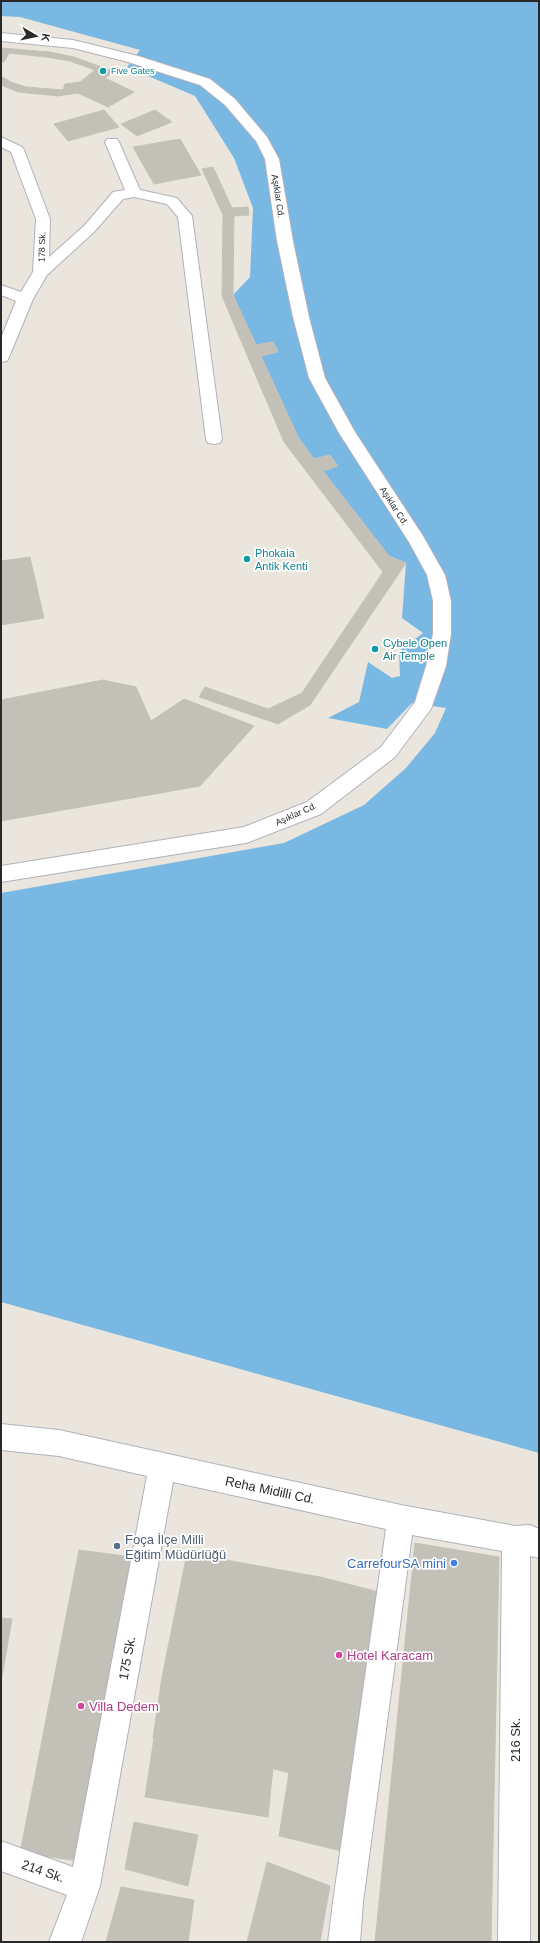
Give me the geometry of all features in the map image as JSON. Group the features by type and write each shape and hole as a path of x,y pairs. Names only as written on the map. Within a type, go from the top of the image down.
{"street":[{"name":"Aşıklar Cd.","path":"1,37 73,44 133,59 205,82 230,102 262,140 272,159 285,241 300,317 317,378 346,433 417,540 436,575 442,601 442,634 436,666 424,704 388,752 314,808 246,835 1,874"},
{"name":"178 Sk.","path":"1,141 17,150 43,219 41,272 25,299 1,357"},
{"path":"112,142 134,193"},
{"path":"41,272 89,229 118,195 134,193 172,201 185,216 214,439"},
{"path":"1,290 25,299"},
{"name":"Reha Midilli Cd.","path":"1,1437 59,1443 401,1519 531,1541"},
{"name":"175 Sk.","path":"65,1942 85,1886 162,1466"},
{"path":"344,1942 348,1902 401,1519"},
{"name":"216 Sk.","path":"514,1942 531,1541"},
{"name":"214 Sk.","path":"1,1856 85,1886"}],"water":[{"path":"1,1 539,1 539,1453 1,1302 1,893 284,843 364,805 406,768 435,733 446,708 412,703 387,729 328,718 359,702 368,662 392,678 400,676 399,651 423,633 402,618 406,563 389,556 323,471 338,466 330,455 314,459 298,437 261,356 278,351 273,342 256,345 233,295 250,277 253,208 234,158 195,96 127,67 140,50 20,17 1,16"}],"building":[{"name":"Five Gates","path":"1,48 50,52 74,57 115,72 78,93 58,96 18,92 1,85 1,76 11,82 26,87 63,90 65,84 80,82 95,70 70,61 9,53 4,62 1,62"},
{"path":"105,78 134,92 108,107 78,93"},
{"path":"104,110 119,127 68,141 54,124"},
{"path":"155,110 172,122 137,136 121,124"},
{"path":"180,139 201,175 154,184 133,147"},
{"path":"213,167 232,208 248,207 249,215 234,216 233,295 256,345 273,342 278,352 261,356 298,437 314,459 330,455 338,466 323,471 389,556 406,563 310,705 278,724 199,697 205,687 268,709 302,693 383,572 284,442 222,296 223,215 202,169"},
{"path":"30,557 44,618 1,625 1,561"},
{"path":"103,680 136,687 151,721 184,699 254,726 200,786 1,821 1,700"},
{"path":"415,1543 499,1557 491,1942 375,1942"},
{"name":"Villa Dedem","path":"79,1550 140,1558 87,1862 20,1853"},
{"path":"187,1553 320,1577 298,1718 162,1677"},
{"name":"Hotel Karacam","path":"320,1577 379,1592 346,1852 279,1836"},
{"path":"1,1618 12,1619 1,1682"},
{"path":"162,1677 298,1718 290,1773 153,1738"},
{"path":"154,1738 273,1768 268,1817 145,1797"},
{"path":"134,1822 198,1835 188,1886 125,1869"},
{"path":"267,1862 330,1886 320,1942 247,1942"},
{"path":"121,1887 194,1900 188,1942 106,1942"}],"place":[{"name":"Five Gates","path":"103,71"},
{"name":"Phokaia Antik Kenti","path":"247,559"},
{"name":"Cybele Open Air Temple","path":"375,649"},
{"name":"Foça İlçe Milli Eğitim Müdürlüğü","path":"117,1546"},
{"name":"CarrefourSA mini","path":"454,1563"},
{"name":"Hotel Karacam","path":"339,1655"},
{"name":"Villa Dedem","path":"81,1706"}]}
